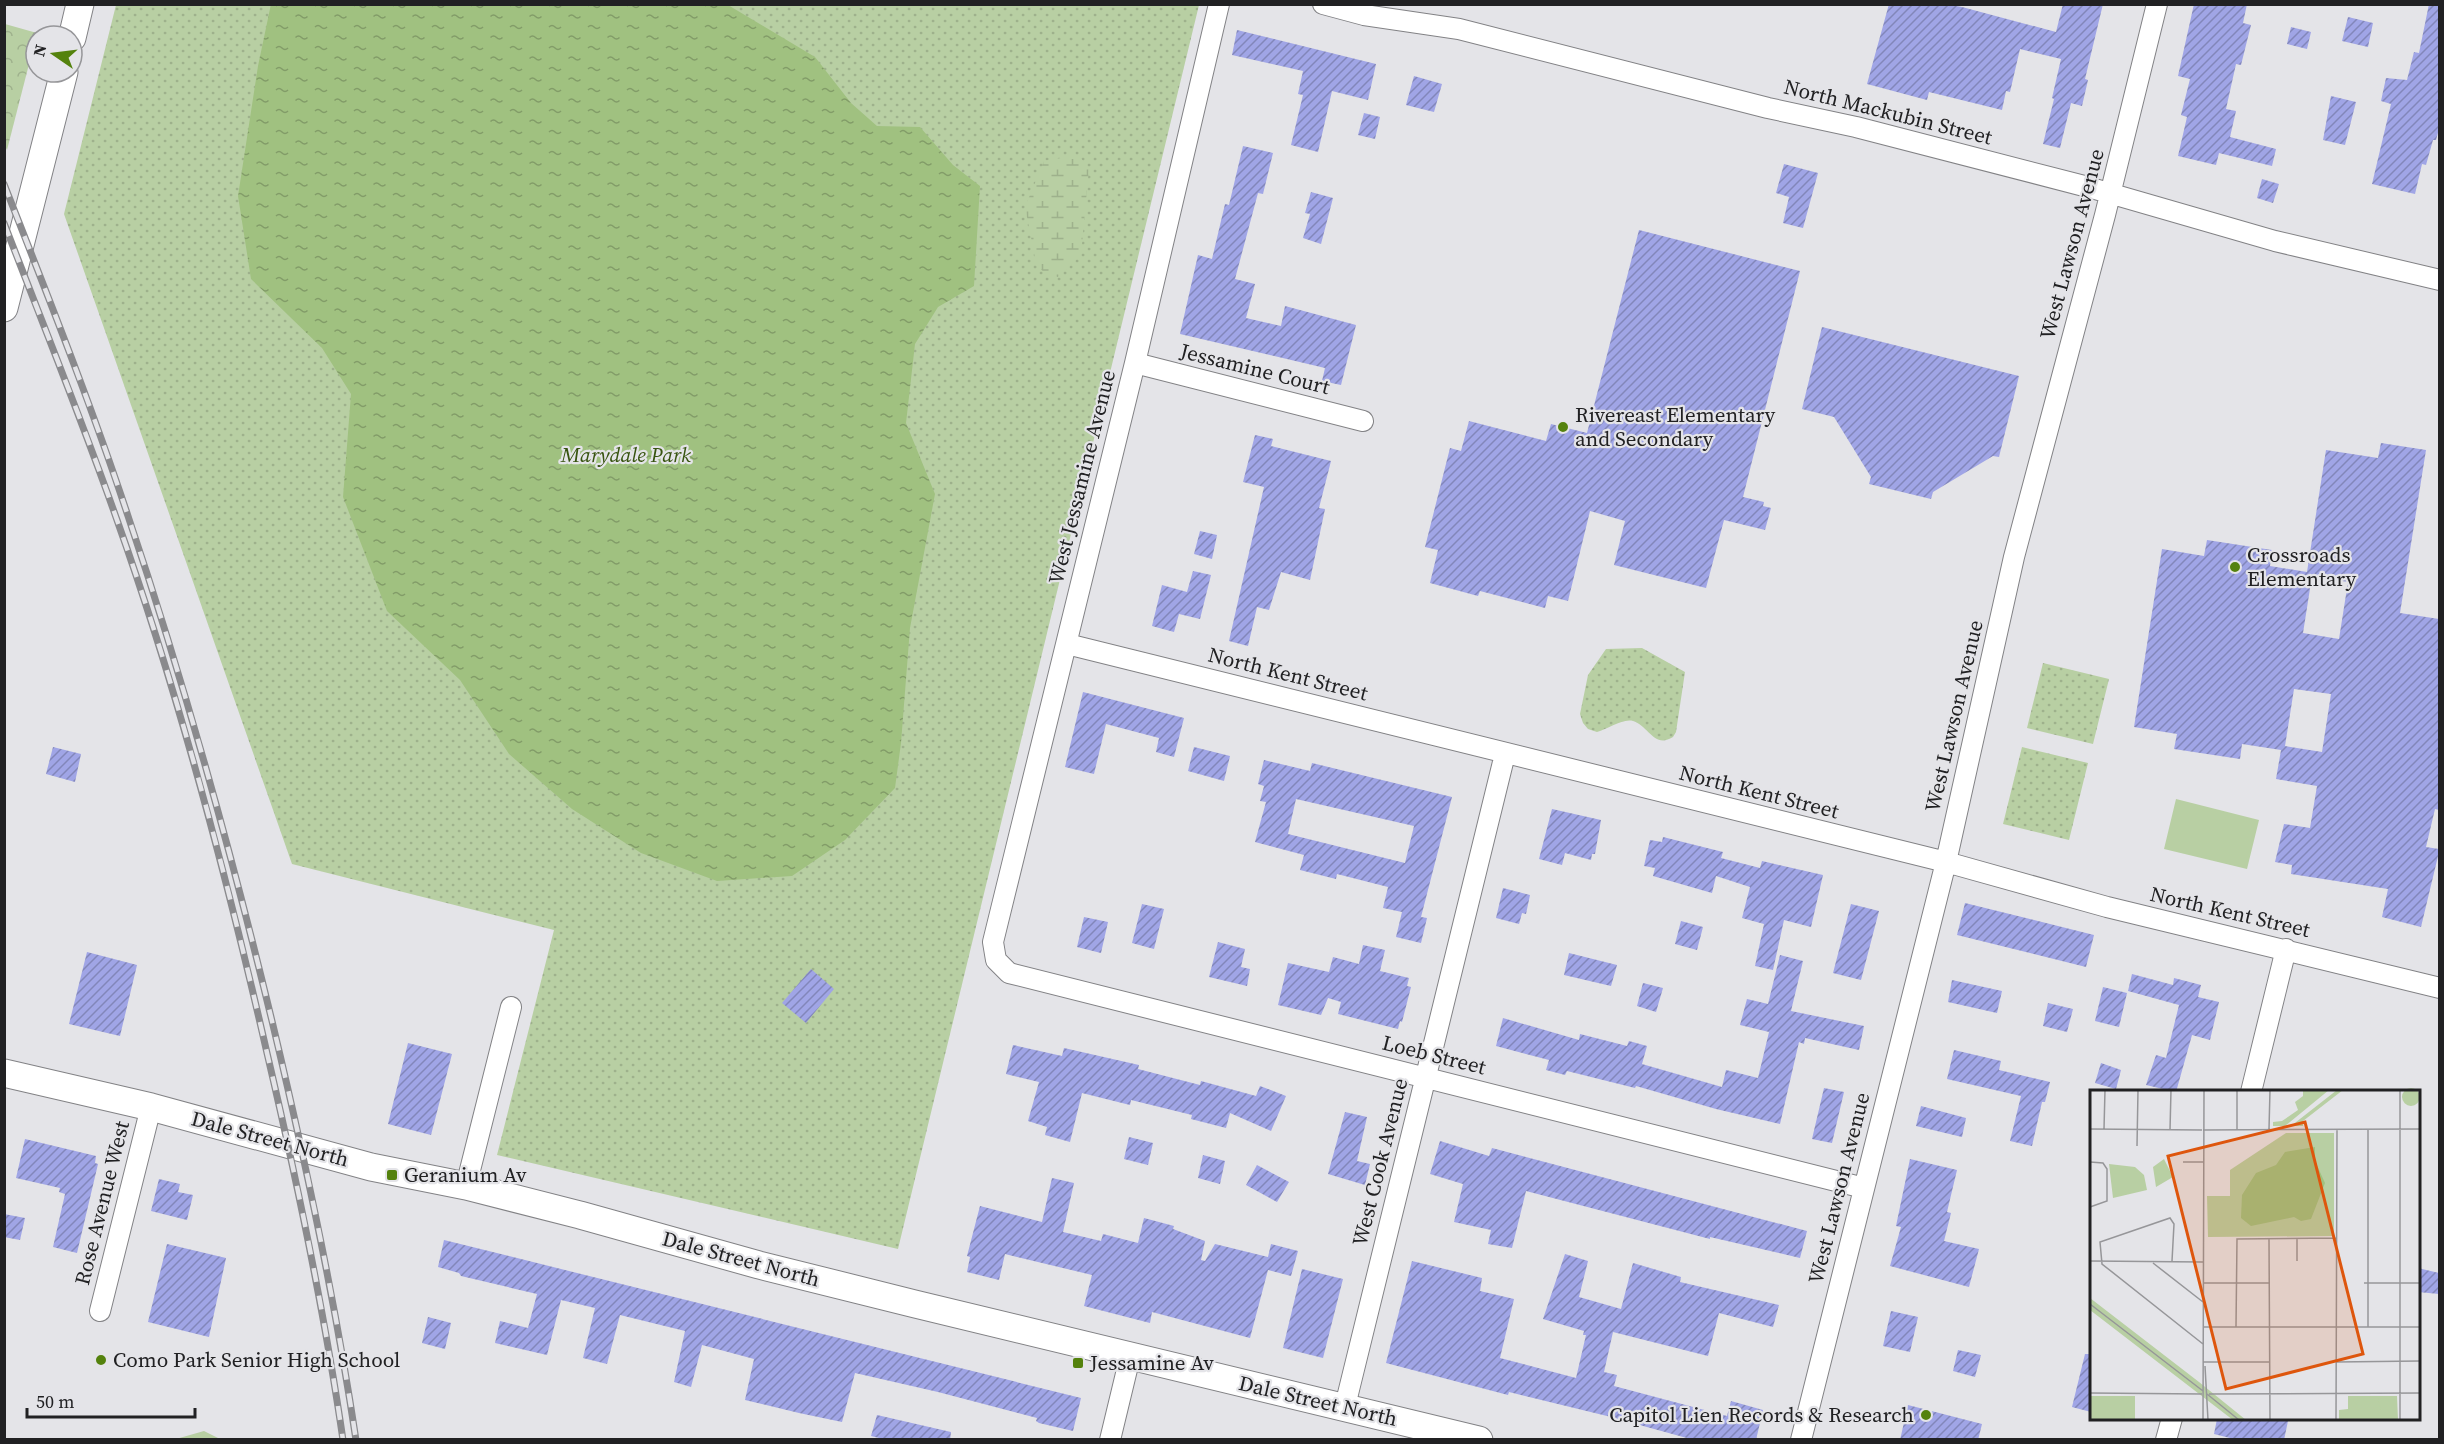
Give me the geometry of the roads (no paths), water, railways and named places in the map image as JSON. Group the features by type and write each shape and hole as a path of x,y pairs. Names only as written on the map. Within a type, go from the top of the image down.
{"main road":[{"path":"75,24 80,4"},
{"path":"4,308 61,84"},
{"name":"Dale Street North","path":"4,1073 151,1107 371,1167 466,1186 580,1215 759,1266 1130,1358 1345,1406 1479,1440"}],"street":[{"name":"West Jessamine Avenue","path":"996,960 993,942 1135,363 1219,4"},
{"name":"North Mackubin Street","path":"1323,4 1364,15 1459,29 1768,108 1856,127 2111,194 2275,241 2439,280"},
{"name":"West Lawson Avenue","path":"1801,1440 1946,862 2014,557 2111,194 2157,4"},
{"name":"Jessamine Court","path":"1135,363 1363,421"},
{"name":"North Kent Street","path":"1067,644 1946,862 2107,907 2439,988"},
{"name":"West Cook Avenue","path":"1345,1406 1505,754"},
{"path":"2251,1090 2286,949"},
{"name":"Loeb Street","path":"996,960 1009,973 1864,1188"},
{"path":"466,1186 511,1007"},
{"name":"Rose Avenue West","path":"100,1311 151,1107"},
{"path":"1110,1440 1130,1358"},
{"path":"2166,1440 2172,1420"}],"water":[{"path":"271,4 728,5 815,57 851,103 877,126 920,127 953,165 980,186 974,286 938,307 915,344 906,423 935,494 910,628 895,788 845,840 792,876 717,881 641,853 572,809 509,754 460,680 387,611 343,497 351,394 322,348 251,279 238,196 258,66"}],"railway":[{"path":"4,184 114,474 149,578 206,767 256,957 296,1125 329,1282 356,1440"},
{"path":"4,223 76,408 140,585 200,784 235,918 289,1149 319,1294 343,1440"}],"place":[{"name":"Rivereast Elementary and Secondary","path":"1563,427"},
{"name":"Crossroads Elementary","path":"2235,567"},
{"name":"Geranium Av","path":"392,1175"},
{"name":"Como Park Senior High School","path":"101,1360"},
{"name":"Jessamine Av","path":"1078,1363"},
{"name":"Capitol Lien Records & Research","path":"1926,1415"}],"park label":[{"name":"Marydale Park","path":"626,455"}]}
